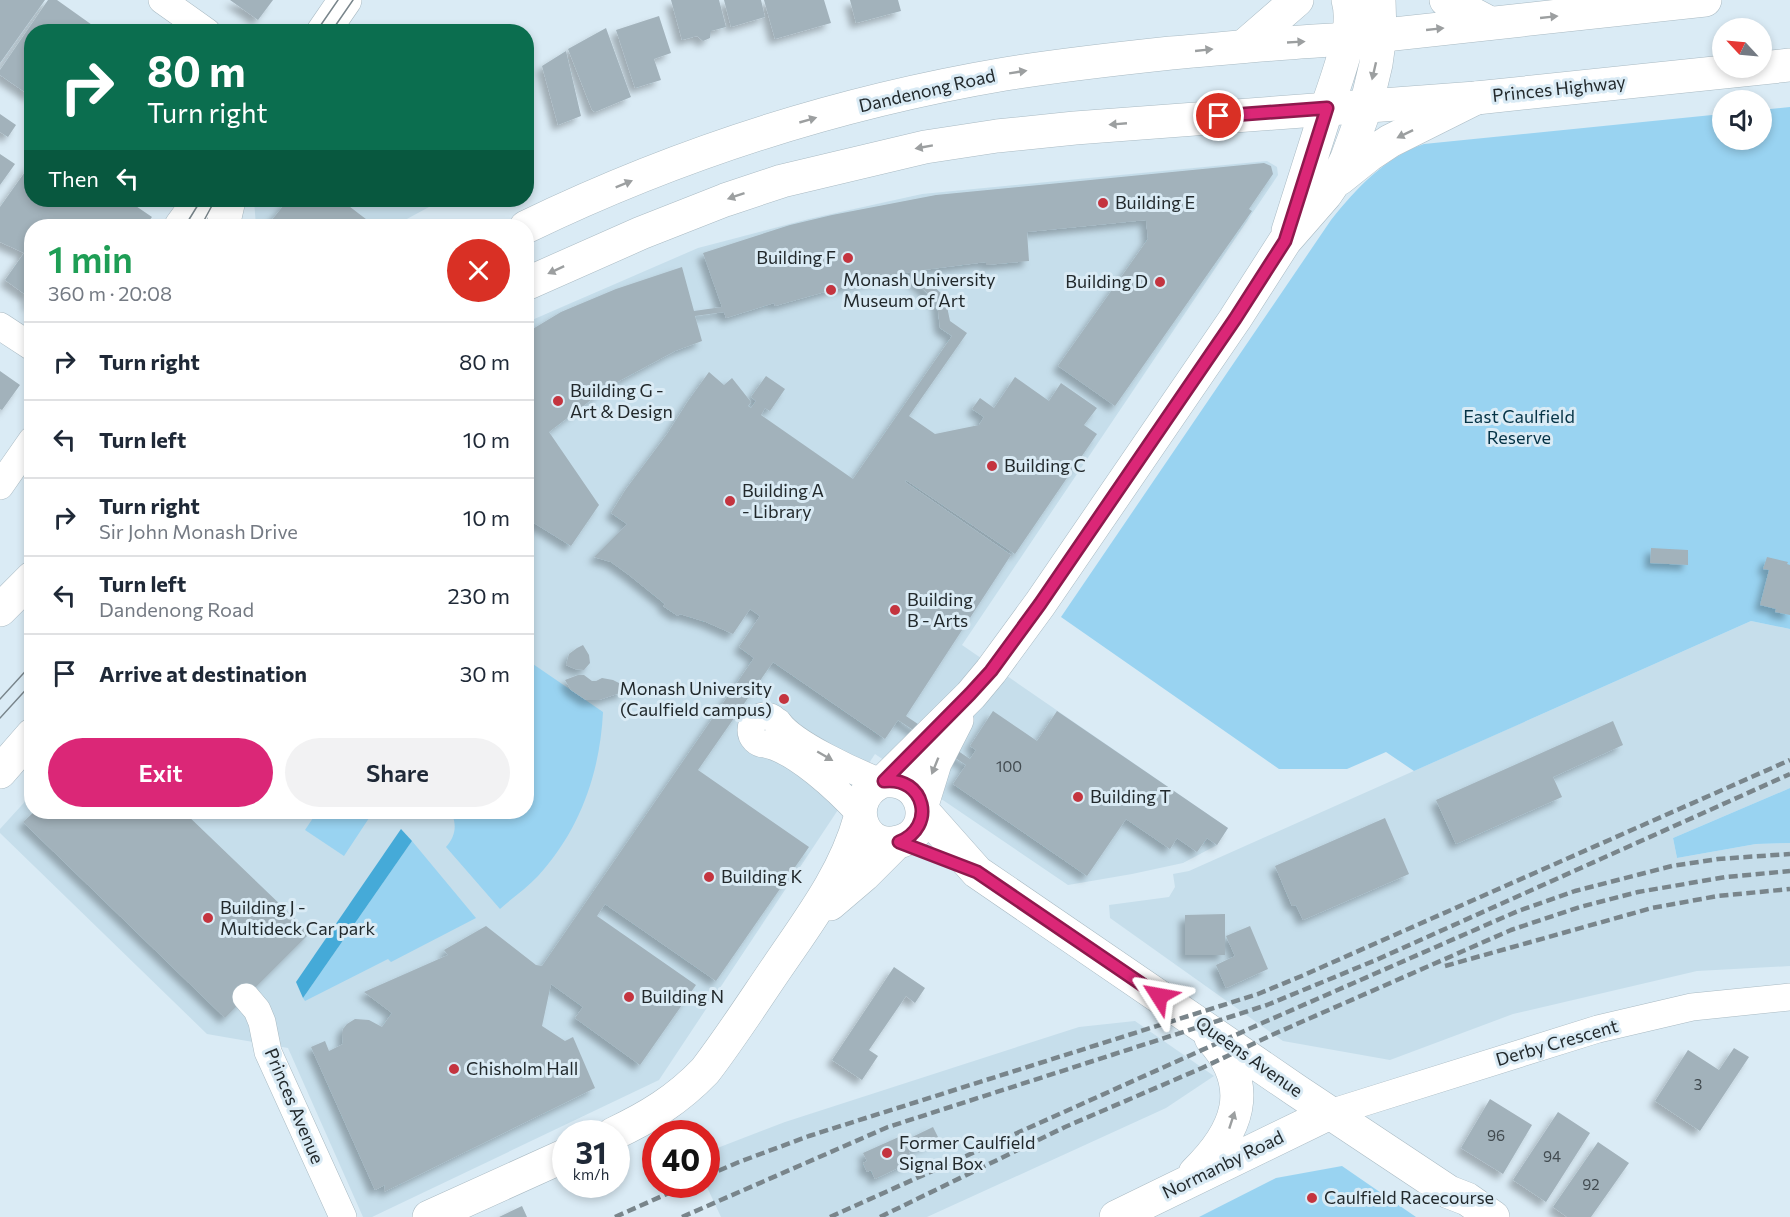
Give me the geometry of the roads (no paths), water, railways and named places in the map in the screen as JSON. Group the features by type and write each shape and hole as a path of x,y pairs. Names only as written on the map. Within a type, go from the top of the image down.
{"main road":[{"path":"328,24 345,0"},
{"path":"1244,46 1297,0"},
{"path":"1285,241 1348,39 1351,19 1348,0"},
{"path":"883,782 991,671 1040,604 1235,319 1285,241 1332,185 1347,158 1366,106 1380,35 1379,0"},
{"path":"1446,0 1490,23"},
{"path":"1348,39 1705,0"},
{"name":"Dandenong Road","path":"534,223 667,167 749,138 872,103 991,77 1064,65 1244,46 1348,39"},
{"name":"Princes Highway","path":"1327,108 1476,98 1790,65"},
{"path":"1332,185 1390,141 1476,98"},
{"path":"534,280 641,233 725,200 782,181 893,153 953,142 1053,130 1327,108"},
{"path":"0,610 24,586"},
{"path":"860,816 864,827 873,838 886,843 906,840 916,830 920,824 922,807 935,763 970,694"},
{"path":"0,772 24,744"},
{"path":"630,1125 663,1108 705,1071 808,922 845,862 854,840 866,792 873,786 892,780 908,785 919,797 922,807"},
{"name":"Queens Avenue","path":"922,807 977,872"},
{"path":"808,922 898,843"},
{"name":"Queens Avenue","path":"898,843 977,872 1330,1113 1449,1192 1467,1199 1493,1217"},
{"path":"1185,1183 1213,1155 1224,1140 1236,1107 1235,1083 1227,1060 1214,1041 1194,1020"},
{"name":"Normanby Road","path":"1116,1217 1330,1113"},
{"path":"429,1217 552,1161"}],"street":[{"path":"162,0 196,24"},
{"path":"0,326 24,342"},
{"path":"0,486 24,452"},
{"path":"860,816 830,785 793,756 777,747 771,733 790,735 844,766 883,782"},
{"name":"Princes Avenue","path":"246,997 257,1010 268,1052 343,1217"},
{"name":"Derby Crescent","path":"1330,1113 1598,1029 1692,1007 1790,997"}],"tram line":[{"path":"322,24 338,0"},
{"path":"336,24 353,0"},
{"path":"189,219 197,207"},
{"path":"205,219 211,207"},
{"path":"0,699 24,673"},
{"path":"0,718 24,692"}],"railway":[{"path":"720,1170 809,1136 1258,994 1790,760"},
{"path":"682,1217 888,1127 1267,1005 1376,960 1790,774"},
{"path":"830,1217 1518,911 1575,891 1672,866 1718,859 1790,854"},
{"path":"880,1217 1065,1127 1511,930 1580,907 1638,892 1726,877 1790,871"},
{"path":"1445,966 1652,908 1718,896 1790,889"},
{"path":"615,1217 658,1198"}],"place":[{"name":"Building E","path":"1103,203"},
{"name":"Building F","path":"848,258"},
{"name":"Building D","path":"1160,282"},
{"name":"Monash University Museum of Art","path":"831,290"},
{"name":"Building G - Art & Design","path":"558,401"},
{"name":"Building C","path":"992,466"},
{"name":"Building A - Library","path":"730,501"},
{"name":"Building B - Arts","path":"895,610"},
{"name":"Monash University (Caulfield campus)","path":"784,699"},
{"name":"Building T","path":"1078,797"},
{"name":"Building K","path":"709,877"},
{"name":"Building J - Multideck Car park","path":"208,918"},
{"name":"Building N","path":"629,997"},
{"name":"Chisholm Hall","path":"454,1069"},
{"name":"Former Caulfield Signal Box","path":"887,1153"},
{"name":"Caulfield Racecourse","path":"1312,1198"}],"park label":[{"name":"East Caulfield Reserve","path":"1519,427"}]}
